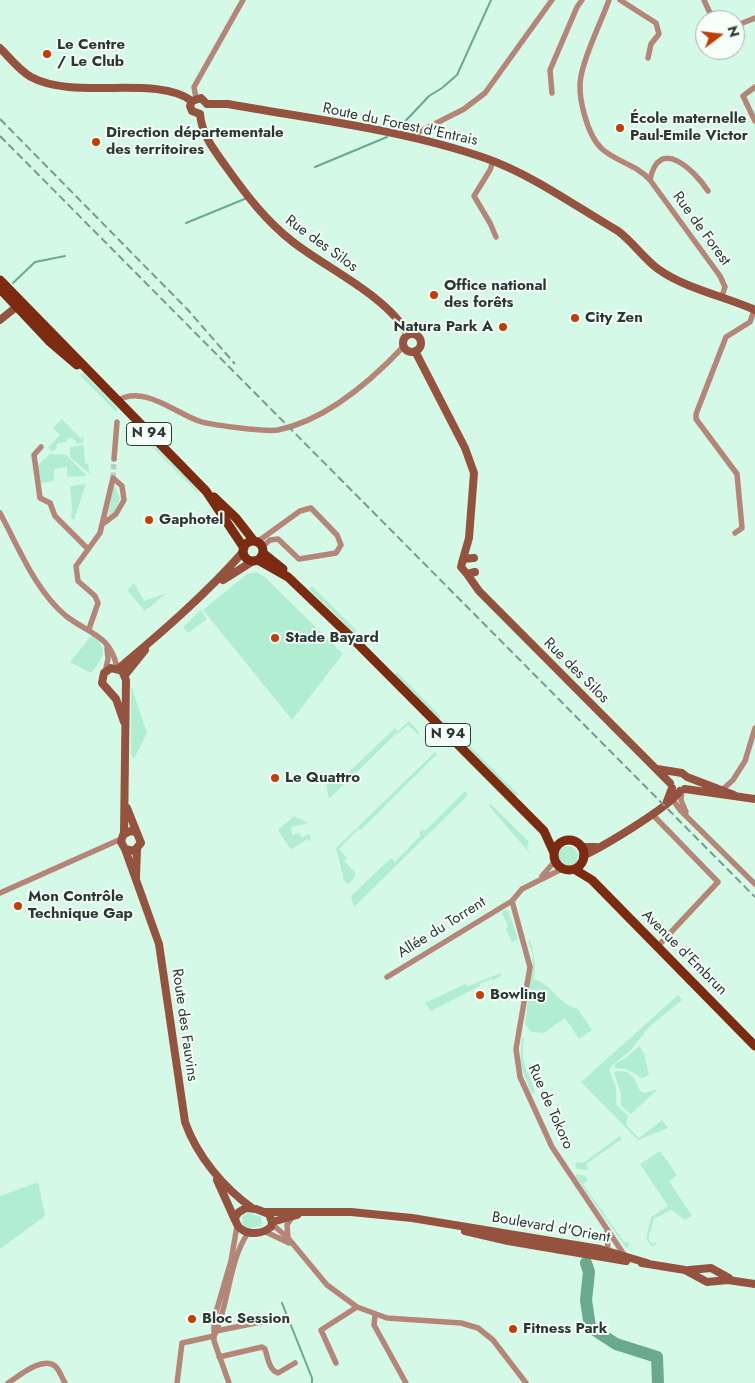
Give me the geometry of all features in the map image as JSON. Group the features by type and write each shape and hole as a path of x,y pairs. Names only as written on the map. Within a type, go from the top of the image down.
{"main road":[{"name":"N 94","path":"0,280 76,356 91,376"},
{"name":"N 94","path":"0,289 57,349 91,376 206,492 236,518 258,551 352,638 544,831 566,841"},
{"name":"N 94","path":"206,492 244,550"},
{"path":"248,543 258,551 246,558 244,550 248,543"},
{"name":"N 94","path":"544,831 554,857"},
{"path":"566,841 574,842 582,855 574,869 562,869 554,857 557,846 566,841"},
{"name":"Avenue d'Embrun","path":"582,855 592,880"},
{"name":"Avenue d'Embrun","path":"574,869 592,880 755,1046"}],"street":[{"path":"0,48 30,76 45,82 90,88 164,90 183,94 194,99 204,99 207,104 206,111 200,114 192,111 190,106 194,99 194,87 243,0"},
{"path":"409,138 464,109 485,93 552,0"},
{"path":"552,93 550,70 577,7 582,0"},
{"name":"Rue de Forest","path":"609,0 580,78 586,123 592,137 604,151 637,168 650,180 720,276 724,288 722,296"},
{"path":"620,0 656,23 659,29 659,34 648,50 648,58"},
{"path":"755,87 743,96 755,121"},
{"name":"Route du Forest d'Entrais","path":"207,104 228,104 409,138 492,161 538,183 618,231 629,239 657,269 682,282 755,310"},
{"name":"Rue des Silos","path":"200,114 206,139 248,198 266,219 294,243 395,316 408,335"},
{"path":"650,180 652,172 660,162 667,159 675,160 683,162 694,172 708,191"},
{"path":"492,161 490,170 474,196 496,237"},
{"path":"0,320 15,306 25,305"},
{"path":"735,533 742,528 738,478 696,419 696,414 726,337 750,322 755,310"},
{"path":"408,335 415,335 420,340 420,347 415,352 407,351 403,347 403,340 408,335"},
{"path":"117,401 131,397 150,399 205,424 279,430 341,403 403,347"},
{"path":"415,352 471,460 474,487 469,538 461,567 471,573 478,564 474,558 469,538"},
{"path":"114,459 117,422"},
{"path":"41,447 34,455 40,498 50,503 55,516 88,549"},
{"path":"89,629 90,621 96,611 97,599 76,576 76,566 100,533 110,498 113,478 122,486 124,500 116,514 104,523"},
{"path":"105,672 130,662 139,655 198,600 235,572 258,551 270,540 278,539 299,559 336,553 341,545 337,535 311,508 300,511 258,551"},
{"path":"0,513 45,596 65,615 84,629 89,629 107,643 115,657 117,668 125,675"},
{"path":"198,600 244,550"},
{"path":"464,559 474,558"},
{"name":"Rue des Silos","path":"471,573 479,591 655,769 675,792"},
{"path":"107,643 109,654 102,683 109,692 119,691 125,684 125,675 130,662"},
{"name":"Route des Fauvins","path":"125,684 126,802 123,842 159,944 183,1114 192,1138 209,1165 226,1187 252,1208"},
{"name":"Route des Fauvins","path":"109,692 119,704 124,722"},
{"path":"722,790 733,780 745,761 752,731 755,728"},
{"path":"655,769 675,773 682,772 687,777 734,795"},
{"path":"675,773 671,777 675,792 690,818 755,884"},
{"path":"582,855 652,814 688,782 687,777"},
{"path":"675,792 734,795 755,799"},
{"path":"675,792 690,818"},
{"name":"Route des Fauvins","path":"126,802 136,832"},
{"path":"652,814 718,882 658,946"},
{"path":"0,893 106,847 123,842 130,831 136,832 141,839 137,849 131,852 123,842"},
{"name":"Route des Fauvins","path":"137,849 136,870 138,887"},
{"path":"540,879 554,857"},
{"path":"512,901 522,889 562,869"},
{"name":"Allée du Torrent","path":"386,977 512,901"},
{"name":"Rue de Tokoro","path":"512,901 530,967 516,1049 517,1067 552,1147 625,1256"},
{"name":"Route des Fauvins","path":"209,1165 236,1223"},
{"path":"230,1383 220,1357 214,1319 231,1261 237,1214 242,1210 252,1208 266,1212 272,1223 288,1238 327,1285 358,1307 375,1316 460,1323 478,1328 493,1340 526,1383"},
{"name":"Boulevard d'Orient","path":"266,1212 375,1214 450,1225 625,1256 646,1263"},
{"name":"Boulevard d'Orient","path":"272,1223 303,1213"},
{"path":"288,1238 287,1225 293,1216"},
{"path":"236,1223 248,1233 269,1229 272,1223"},
{"name":"Boulevard d'Orient","path":"450,1225 486,1236 583,1253 607,1253 646,1263 704,1274"},
{"name":"Rue de Tokoro","path":"607,1229 607,1253"},
{"path":"264,1231 285,1240 298,1252"},
{"path":"215,1333 221,1320 241,1244 248,1233"},
{"path":"607,1253 615,1240"},
{"path":"735,1280 707,1282 704,1274 711,1268 716,1273 735,1280 755,1284"},
{"path":"714,1281 716,1273"},
{"path":"336,1363 321,1330 358,1307"},
{"path":"375,1316 374,1325 406,1383"},
{"path":"177,1383 182,1343 266,1321"},
{"path":"220,1357 262,1347 265,1349 272,1370 275,1372 278,1373 295,1363"},
{"path":"8,1383 42,1363 50,1363 56,1367 65,1383"}],"green space":[{"path":"83,373 118,409 115,411 80,375"},
{"path":"62,419 81,439 83,436 83,443 76,444 76,441 72,438 67,439 67,442 56,444 57,448 52,452 48,447 60,435 53,428"},
{"path":"134,426 196,488 199,494 133,428"},
{"path":"84,445 85,463 88,464 90,474 70,457 70,447"},
{"path":"50,454 66,455 87,476 67,477 67,467 54,469 54,481 40,483 38,465"},
{"path":"86,484 74,520 71,517 70,486"},
{"path":"114,484 120,498 115,511 108,515"},
{"name":"Stade Bayard","path":"257,572 266,578 343,654 292,720 203,610 247,574"},
{"path":"134,583 144,601 167,593 145,611 127,590"},
{"path":"312,586 357,631 355,634 309,589"},
{"path":"201,610 207,619 188,633 183,627"},
{"path":"92,635 101,645 103,654 91,673 70,662"},
{"path":"397,672 441,717 439,720 394,675"},
{"path":"131,686 147,733 134,759 131,755"},
{"path":"409,721 419,732 419,735 408,725 398,732 329,799 326,784 333,777 338,782 395,728 398,731"},
{"path":"445,721 518,794 515,796 442,723"},
{"path":"435,752 437,754 361,830 358,829 339,849 347,858 344,861 355,872 355,877 348,884 344,880 336,848"},
{"path":"465,791 468,795 354,907 351,896 391,858 395,862 421,835 419,833 422,830 425,831"},
{"path":"491,804 529,842 527,848 531,855 489,806"},
{"path":"294,816 309,823 291,827 292,835 300,833 301,837 310,834 311,841 307,839 291,850 278,830"},
{"path":"564,846 572,846 578,852 578,860 572,866 564,866 558,860 558,852"},
{"path":"504,910 508,910 518,939 512,942 502,913"},
{"path":"530,940 535,961 534,979 541,982 571,1007 578,1009 592,1030 579,1039 565,1018 544,1033 531,1032 525,1024 533,957 528,941"},
{"path":"501,973 501,976 480,984 480,986 431,1011 425,1003 465,984 468,986"},
{"path":"678,995 682,1000 649,1027 631,1050 609,1069 616,1088 616,1104 628,1116 626,1125 639,1138 662,1120 668,1128 638,1140 581,1082"},
{"path":"522,1037 524,1038 523,1055 525,1066 535,1092 532,1095 520,1064"},
{"path":"639,1046 644,1053 649,1075 642,1078 626,1069 615,1068 615,1063 626,1058"},
{"path":"616,1071 632,1075 640,1091 644,1093 658,1089 631,1114 621,1106 621,1094 614,1073"},
{"path":"620,1136 622,1139 586,1164 589,1170 577,1169 576,1162 583,1163"},
{"path":"660,1151 677,1175 669,1181 692,1216 685,1220 671,1210 654,1219 648,1239 652,1244 657,1243 652,1247 646,1239 651,1217 668,1206 640,1164"},
{"path":"576,1174 585,1176 588,1180 583,1184 624,1242 629,1243 628,1248 626,1248 576,1177"},
{"path":"38,1182 45,1216 0,1249 0,1196"},
{"path":"248,1213 261,1217 262,1223 260,1226 250,1228 243,1226 242,1216"}],"waterway":[{"path":"397,130 429,96 457,75 491,0"},
{"path":"315,167 387,137"},
{"path":"186,223 247,198"},
{"path":"13,283 35,262 65,256"},
{"path":"586,1263 589,1272 586,1300 590,1327 616,1344 657,1357 658,1383"},
{"path":"282,1303 312,1378 312,1383"}],"tunnel":[{"path":"113,478 114,459"}],"railway":[{"path":"0,119 188,310 235,364"},
{"path":"0,136 755,897"}],"place":[{"name":"Le Centre / Le Club","path":"47,54"},
{"name":"École maternelle Paul-Emile Victor","path":"620,128"},
{"name":"Direction départementale des territoires","path":"96,142"},
{"name":"Office national des forêts","path":"434,295"},
{"name":"City Zen","path":"575,318"},
{"name":"Natura Park A","path":"503,327"},
{"name":"Gaphotel","path":"149,520"},
{"name":"Stade Bayard","path":"275,638"},
{"name":"Le Quattro","path":"275,778"},
{"name":"Mon Contrôle Technique Gap","path":"18,906"},
{"name":"Bowling","path":"480,995"},
{"name":"Bloc Session","path":"192,1319"},
{"name":"Fitness Park","path":"513,1329"}]}
